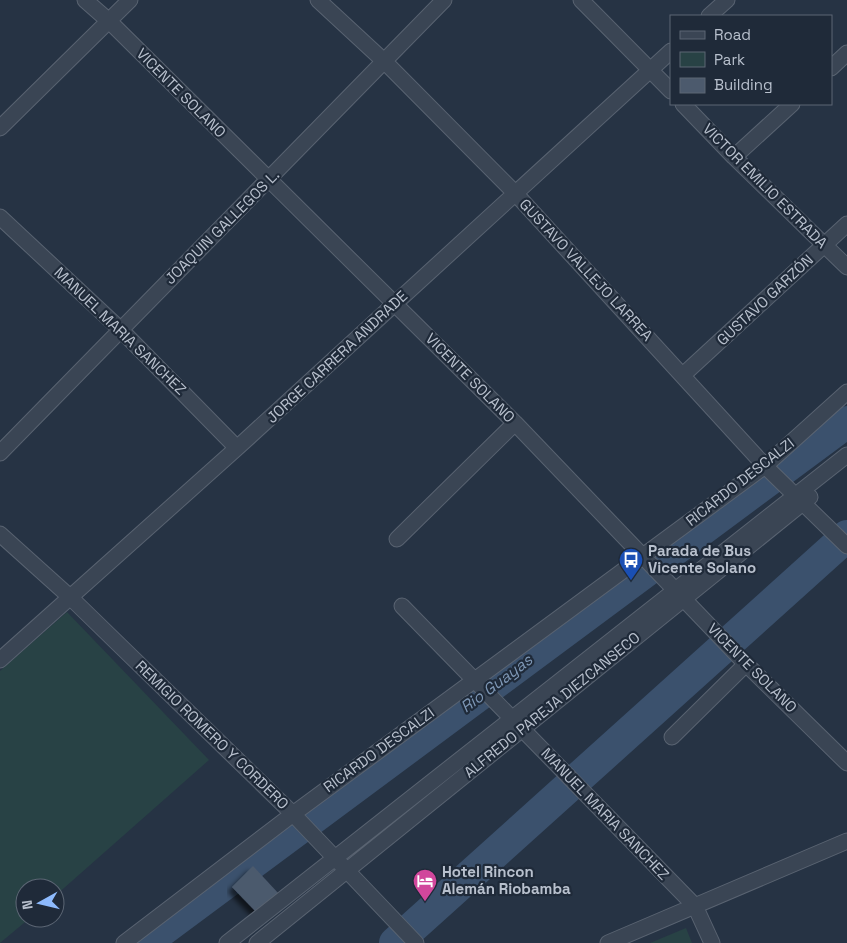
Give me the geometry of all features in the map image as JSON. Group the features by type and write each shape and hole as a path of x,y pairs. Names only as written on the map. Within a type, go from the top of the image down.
{"street":[{"name":"VICENTE SOLANO","path":"85,0 110,22 515,423 746,664 847,763"},
{"path":"0,128 110,22 130,0"},
{"name":"GUSTAVO VALLEJO LARREA","path":"318,0 385,62 515,193 765,466 847,546"},
{"name":"JOAQUIN GALLEGOS L.","path":"0,453 444,0"},
{"path":"581,0 670,89"},
{"path":"710,15 727,0"},
{"name":"JORGE CARRERA ANDRADE","path":"0,660 237,448 670,52"},
{"path":"832,67 847,53"},
{"name":"VICTOR EMILIO ESTRADA","path":"684,105 734,157 847,267"},
{"path":"734,157 791,105"},
{"name":"MANUEL MARIA SANCHEZ","path":"0,217 121,330 237,448"},
{"name":"GUSTAVO GARZÓN","path":"683,375 847,224"},
{"name":"RICARDO DESCALZI","path":"124,943 293,814 765,466 847,392"},
{"path":"397,539 515,423"},
{"path":"228,943 847,455"},
{"name":"ALFREDO PAREJA DIEZCANSECO","path":"257,943 847,468"},
{"name":"REMIGIO ROMERO Y CORDERO","path":"0,534 70,597 293,814 416,943"},
{"name":"MANUEL MARIA SANCHEZ","path":"402,606 695,906 712,943"},
{"path":"672,737 746,664"},
{"path":"608,943 847,841"}],"green space":[{"path":"67,612 209,760 65,887 65,878 15,878 15,928 18,928 0,943 0,671"},
{"path":"686,928 692,943 650,943"}],"building":[{"path":"253,866 279,894 258,914 232,887"}],"waterway":[{"name":"Rio Guayas","path":"145,943 847,422"},
{"name":"Rio Guayas","path":"395,943 847,536"}],"place":[{"name":"Parada de Bus Vicente Solano","path":"631,581"},
{"name":"Hotel Rincon Alemán Riobamba","path":"425,902"}]}
